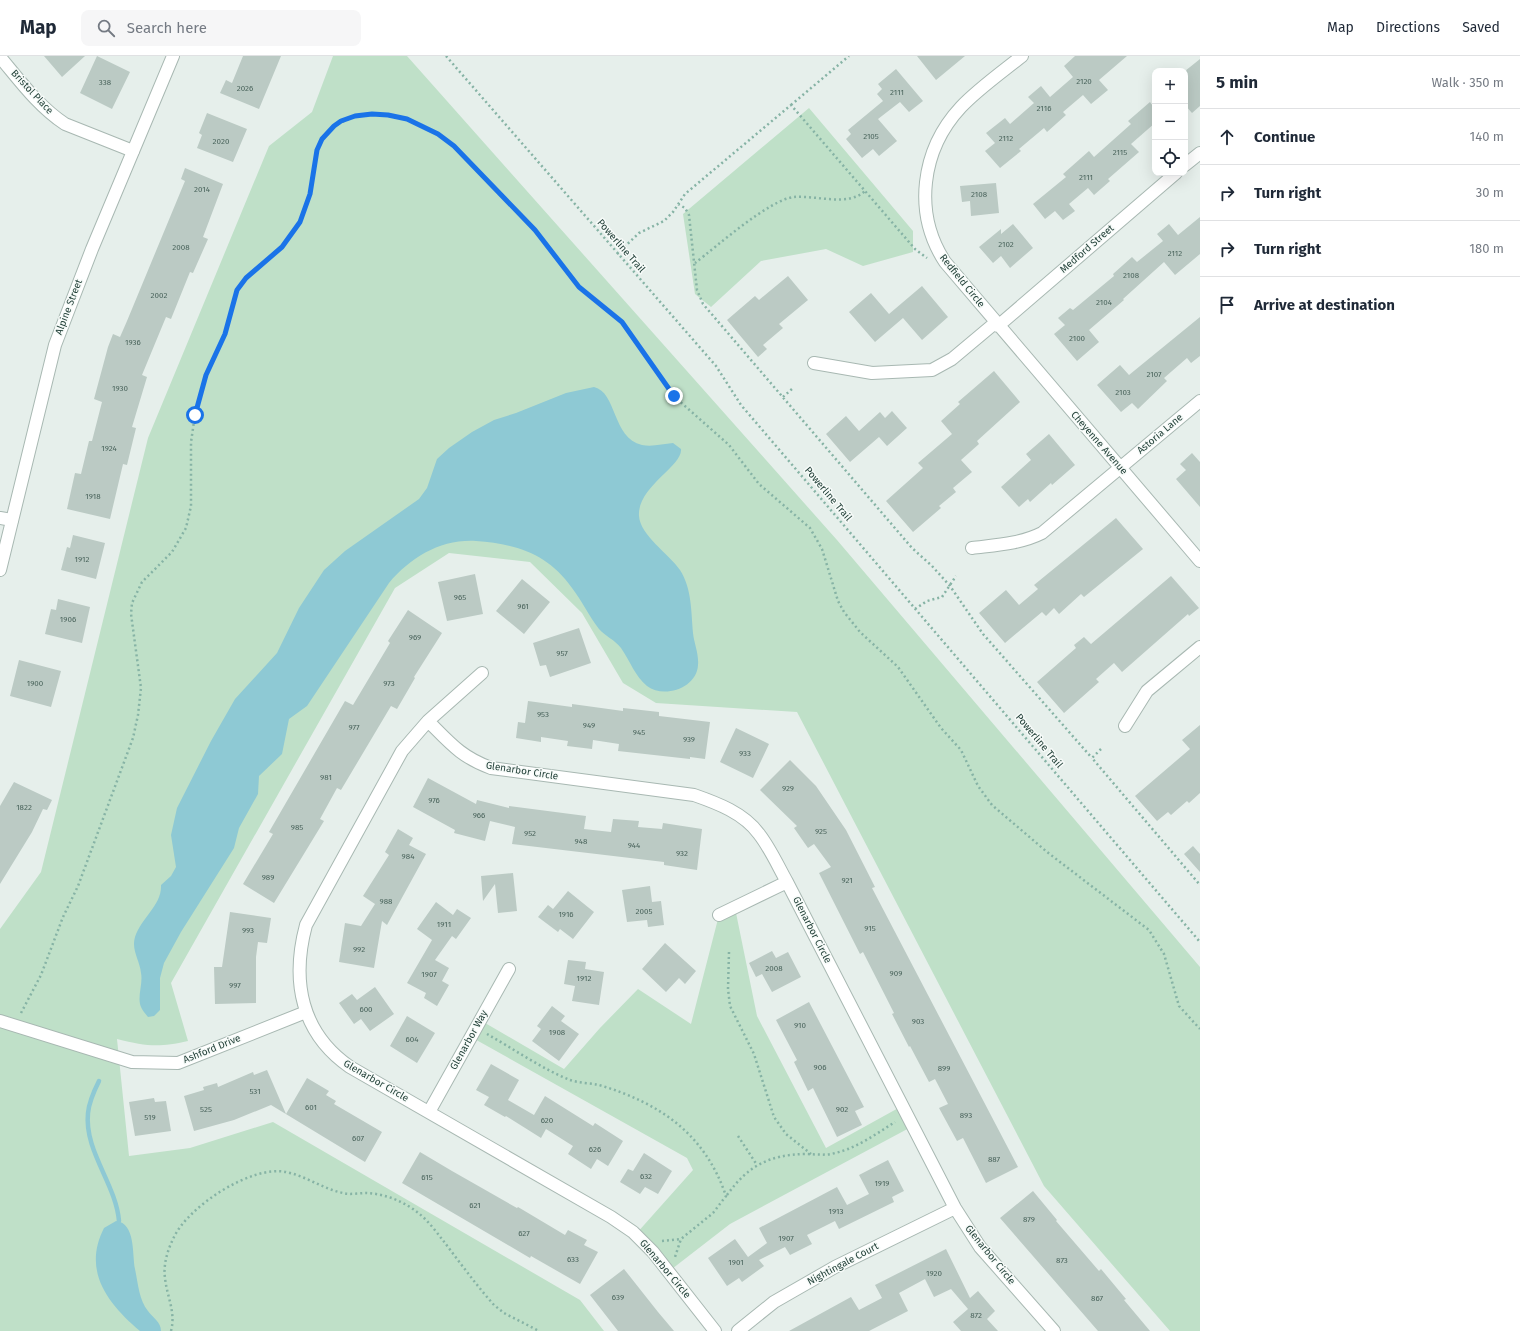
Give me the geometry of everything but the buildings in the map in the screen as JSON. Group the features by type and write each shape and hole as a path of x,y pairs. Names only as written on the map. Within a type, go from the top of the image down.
{"street":[{"name":"Alpine Street","path":"0,570 55,344 89,255 173,56"},
{"name":"Redfield Circle","path":"997,324 945,262 931,237 925,209 926,178 931,158 939,138 961,107 1022,56"},
{"name":"Bristol Place","path":"0,57 34,97 56,118 65,124 133,152"},
{"path":"1188,163 1200,153"},
{"name":"Medford Street","path":"814,363 872,373 932,370 952,360 1172,176"},
{"name":"Cheyenne Avenue","path":"997,324 1200,562"},
{"name":"Astoria Lane","path":"972,548 1030,539 1042,533 1200,400"},
{"path":"0,518 12,520"},
{"path":"1125,726 1147,691 1200,647"},
{"name":"Glenarbor Circle","path":"482,673 428,721 402,751 306,925 298,967 306,1012 315,1030 339,1059 611,1217 633,1232 653,1252 715,1331"},
{"name":"Glenarbor Circle","path":"428,721 458,751 472,761 491,768 694,795 719,803 739,816 759,833 787,882 955,1208 980,1247 1054,1331"},
{"path":"719,915 787,882"},
{"name":"Glenarbor Way","path":"428,1112 509,968"},
{"name":"Ashford Drive","path":"0,1021 132,1062 178,1063 306,1012"},
{"name":"Nightingale Court","path":"738,1331 774,1302 788,1294 835,1268 955,1208"}],"path":[{"name":"Powerline Trail","path":"446,56 716,366 741,405 1200,942"},
{"path":"617,254 639,233 664,221 673,212 685,194 849,56"},
{"path":"792,105 920,253 930,259 945,262"},
{"path":"21,1013 41,975 63,917 78,886 133,738 138,715 140,688 131,614 132,603 142,582 172,552 186,528 191,506 191,442 195,415 206,375 225,334 237,290 246,278 282,247 300,222 310,194 317,150 326,132 346,119 364,114 380,114 412,121 438,134 454,146 535,230 579,287 622,322 677,399 729,445 759,484 810,528 822,549 838,601 844,612 860,632 893,662 941,728 958,746 986,799 1008,820 1149,930 1162,949 1179,1006 1200,1029"},
{"path":"694,263 774,203 792,197 850,199 860,196 865,191"},
{"path":"678,204 684,208 689,215 697,290 703,304 912,548 932,566 950,586 983,634 1092,758 1200,886"},
{"path":"782,397 793,388"},
{"path":"915,609 927,601 942,598 956,576"},
{"path":"1092,758 1101,750"},
{"path":"729,952 728,989 730,1006 754,1054 774,1117 786,1134 811,1154"},
{"path":"487,1034 564,1078 598,1085 630,1095 673,1118 693,1138 711,1162 726,1196"},
{"path":"675,1257 681,1239 713,1213 742,1176 757,1165 786,1155 830,1154 846,1150 895,1122"},
{"path":"738,1136 757,1165"},
{"path":"171,1331 174,1319 165,1278 165,1268 168,1250 177,1230 194,1211 228,1187 245,1179 276,1171 301,1176 342,1193 376,1194 409,1206 427,1221 494,1305 538,1331"},
{"path":"662,1241 681,1239"}],"green space":[{"path":"333,56 407,56 837,540 1200,967 1200,1331 1170,1331 1044,1186 797,712 656,703 623,683 582,613 530,562 449,553 395,588 171,983 188,1041 168,1045 152,1045 117,1039 129,1156 190,1148 273,1122 580,1300 604,1331 0,1331 0,929 41,872 148,438 269,146 312,112"},
{"path":"809,108 913,231 913,252 863,266 826,249 761,261 711,307 695,294 683,214"},
{"path":"735,908 757,1016 826,1148 902,1106 913,1126 730,1224 668,1272 636,1234 693,1170 687,1158 471,1037 480,1020 564,1069 600,1028 638,989 691,1024 719,915"}],"water":[{"path":"594,387 607,397 625,434 632,441 646,446 673,443 681,449 680,456 675,463 645,496 640,505 639,516 644,530 680,570 687,585 698,661 696,673 692,680 678,689 670,691 654,690 647,686 636,673 621,648 599,629 576,593 563,576 542,559 530,553 518,548 491,542 463,541 439,547 417,558 407,565 389,583 307,706 289,719 282,754 259,776 258,794 239,828 234,848 181,932 164,963 160,978 160,1010 154,1016 148,1017 140,1004 141,977 134,942 138,930 158,899 161,885 171,876 176,867 171,835 177,808 211,741 235,699 277,653 299,608 324,570 345,551 419,499 427,488 437,459 449,448 472,432 494,420 566,393"},
{"path":"116,1221 127,1227 130,1233 141,1297 145,1307 158,1323 161,1331 140,1331 118,1310 102,1286 97,1272 96,1258 98,1244 104,1228"}],"waterway":[{"path":"99,1081 89,1105 88,1127 95,1154 117,1207 119,1221"}],"route":[{"path":"195,415 206,375 221,346 237,290 246,278 282,247 292,236 300,222 310,194 317,150 326,132 341,121 364,114 380,114 407,119 438,134 454,146 535,230 568,275 579,287 622,322 674,396"}]}
